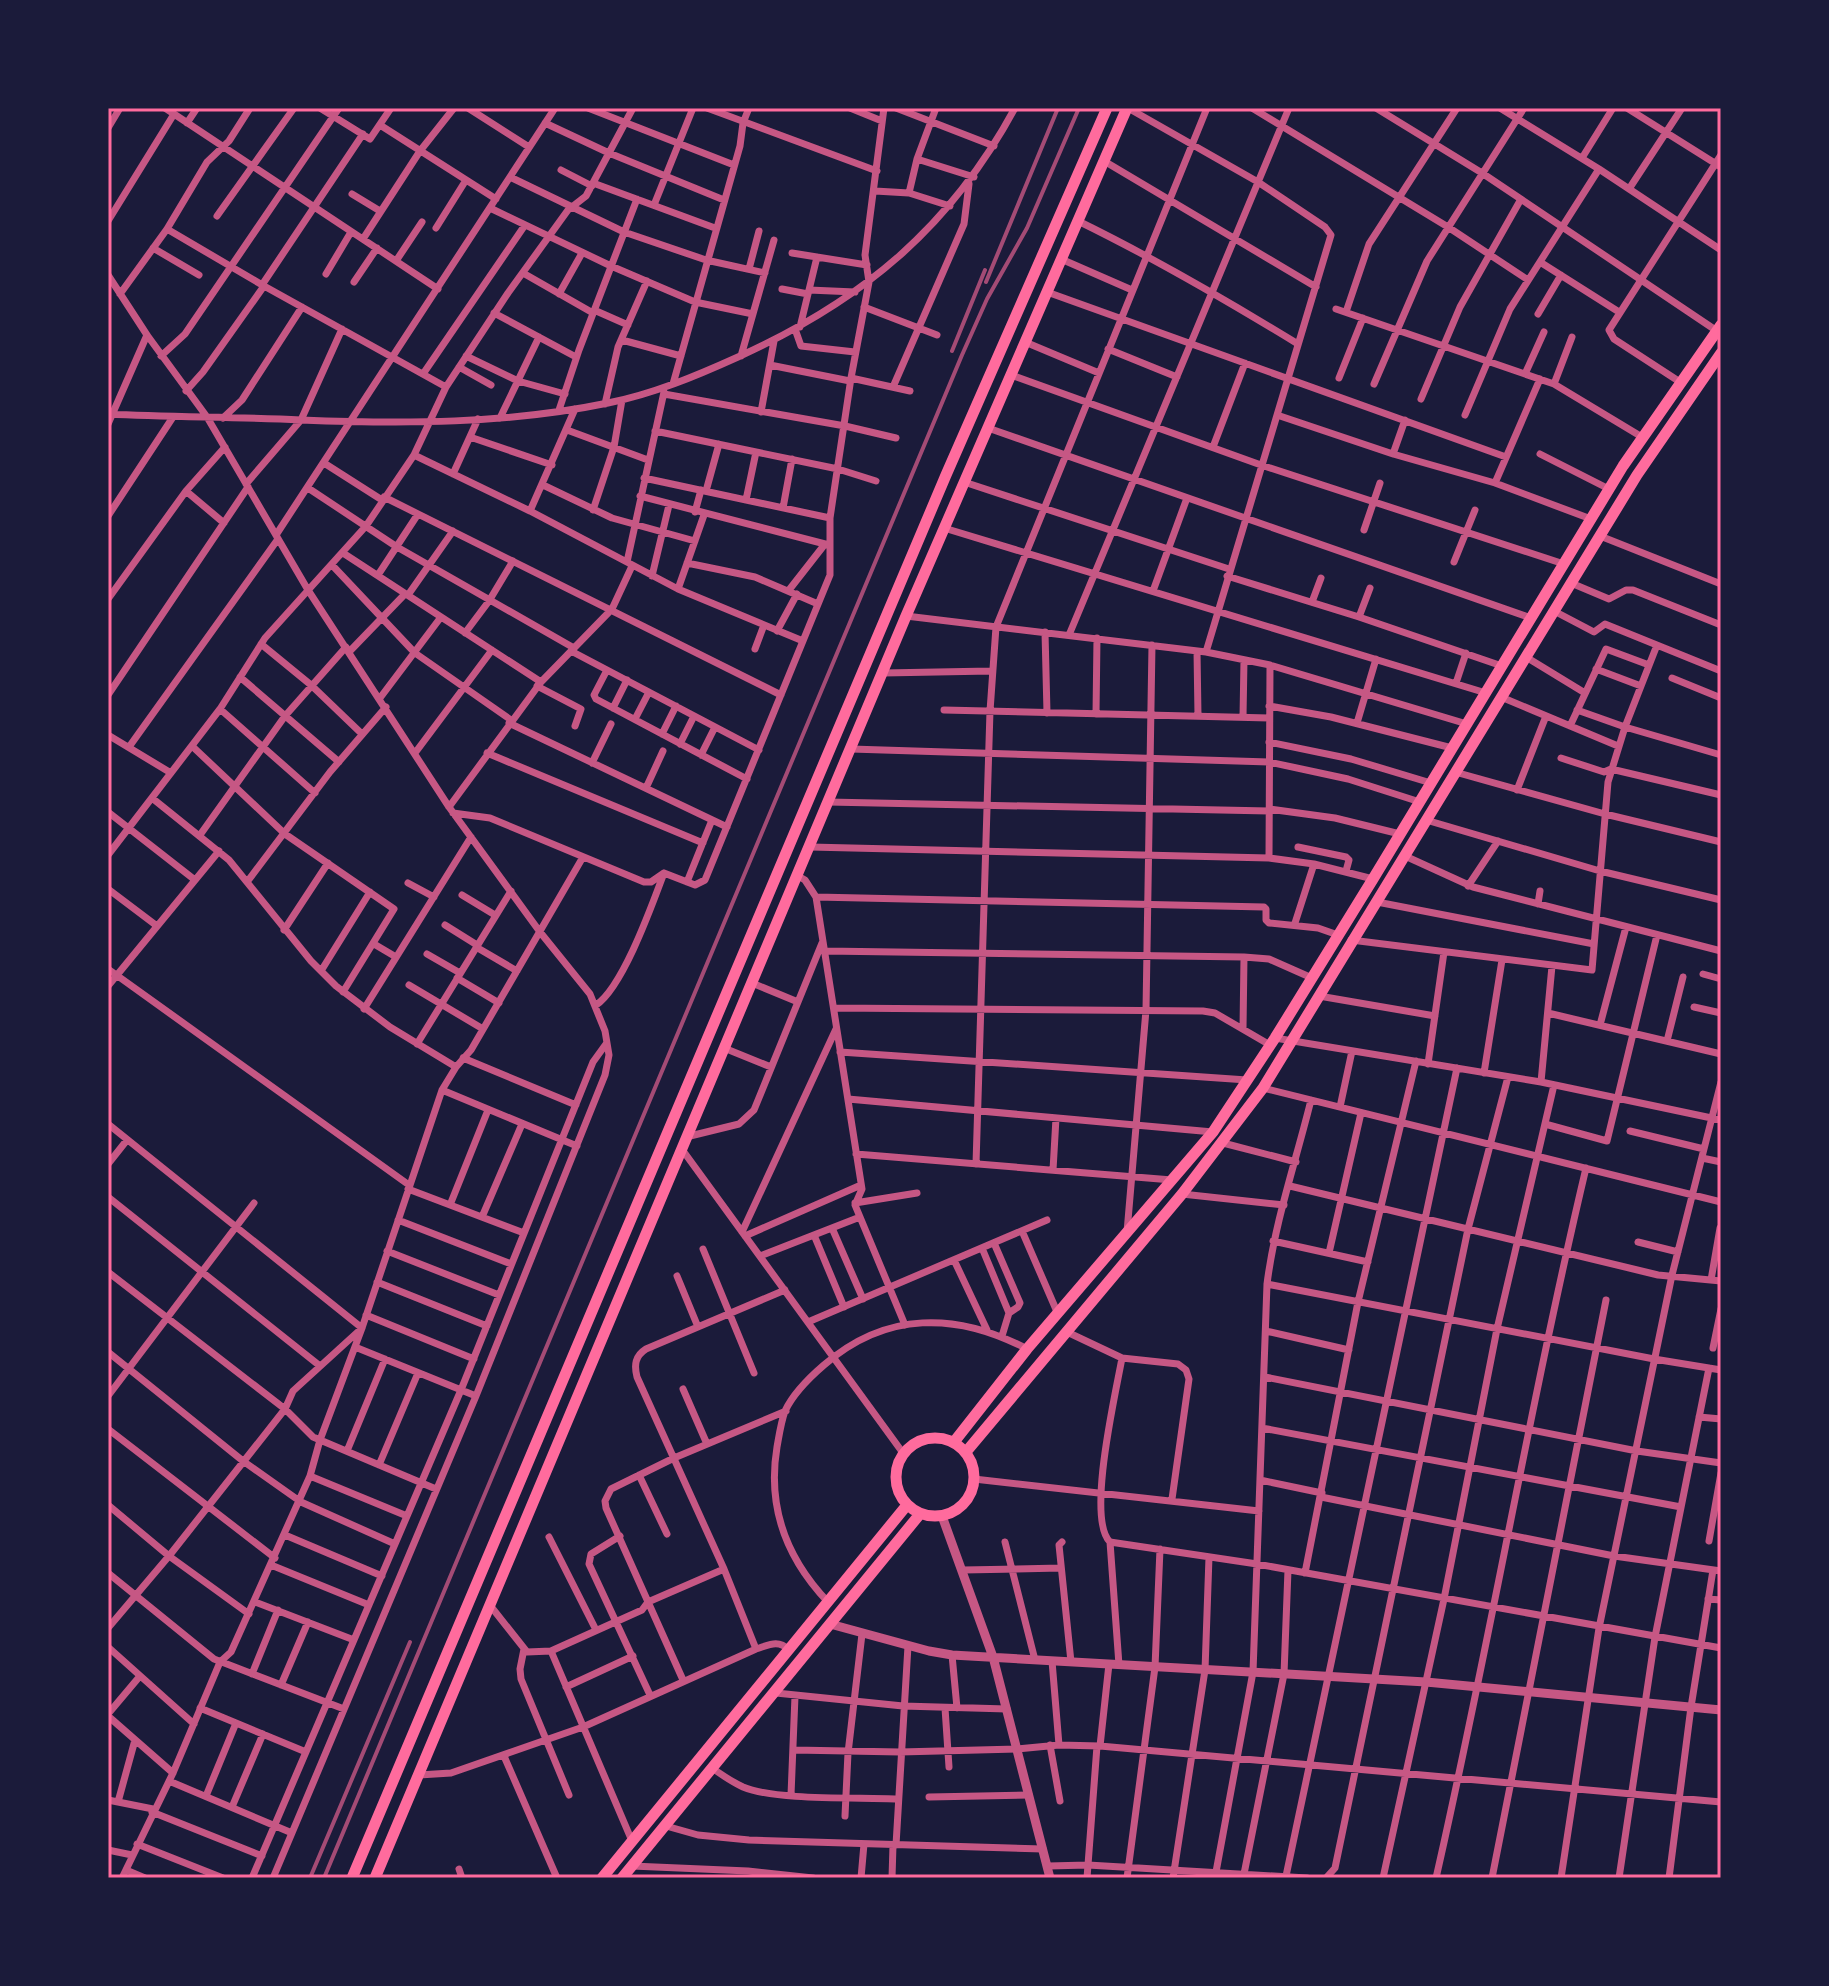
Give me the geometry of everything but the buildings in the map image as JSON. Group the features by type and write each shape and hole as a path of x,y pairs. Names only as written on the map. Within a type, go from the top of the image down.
{"main road":[{"path":"352,1878 946,475 1107,108"},
{"path":"375,1878 906,616 1127,108"},
{"path":"954,1442 1027,1349 1213,1132 1373,879 1623,466 1719,328"},
{"path":"966,1452 1182,1194 1263,1088 1637,475 1719,359"},
{"path":"1623,466 1637,475"},
{"path":"930,1438 954,1442 966,1452 974,1479 964,1504 942,1516 920,1514 907,1505 895,1480 903,1453 915,1443 930,1438"},
{"path":"602,1878 907,1505"},
{"path":"622,1878 920,1514"}],"street":[{"path":"108,128 120,108"},
{"path":"165,108 438,289"},
{"path":"187,123 197,108"},
{"path":"120,294 167,229 207,162 229,141 250,108"},
{"path":"217,216 294,108"},
{"path":"320,108 367,137"},
{"path":"161,356 185,334 339,108"},
{"path":"186,391 203,372 316,208 391,108"},
{"path":"363,239 420,151 454,108"},
{"path":"468,108 529,147"},
{"path":"129,747 277,537 555,108"},
{"path":"588,108 734,165"},
{"path":"108,855 220,709 261,644 366,526 414,455 446,387 523,273 572,207 582,201 633,108"},
{"path":"654,205 693,108"},
{"path":"707,108 877,171"},
{"path":"451,810 487,753 539,684 612,609 630,564 640,496 655,431 667,389 681,356 749,108"},
{"path":"850,108 882,121"},
{"path":"664,873 698,885 705,880 830,575 827,544 830,518 869,282 865,255 884,108"},
{"path":"896,108 994,146"},
{"path":"909,193 917,159 936,108"},
{"path":"110,414 350,423 478,419 575,409 667,389 774,341 869,282 911,246 950,206 994,146 1015,108"},
{"path":"1127,108 1258,182 1325,227 1330,231 1331,238 1201,652 1198,716"},
{"path":"976,1164 991,671 996,627 1207,108"},
{"path":"1252,108 1448,227 1528,280"},
{"path":"1069,635 1289,108"},
{"path":"1376,108 1388,111 1641,280 1719,328"},
{"path":"1346,312 1369,244 1457,108"},
{"path":"1500,108 1721,250"},
{"path":"1374,384 1427,261 1524,108"},
{"path":"1582,158 1613,108"},
{"path":"1627,108 1718,165"},
{"path":"1629,189 1682,108"},
{"path":"108,221 174,114"},
{"path":"545,123 724,200"},
{"path":"380,125 496,199"},
{"path":"1680,382 1610,335 1609,330 1678,221 1718,165 1721,155"},
{"path":"917,159 971,180"},
{"path":"1104,161 1316,287"},
{"path":"1465,415 1510,309 1599,169"},
{"path":"561,170 715,228"},
{"path":"510,177 624,232 706,260 765,273"},
{"path":"436,228 466,180"},
{"path":"893,387 964,224 971,180"},
{"path":"875,191 909,193 950,206"},
{"path":"352,194 380,211"},
{"path":"559,410 576,357 637,199"},
{"path":"1421,399 1443,346 1489,253 1521,199"},
{"path":"490,208 582,253 695,302 753,314"},
{"path":"1078,221 1212,291 1298,344"},
{"path":"396,261 422,222"},
{"path":"423,374 525,225"},
{"path":"167,229 446,387"},
{"path":"749,269 759,231"},
{"path":"326,274 351,232"},
{"path":"741,356 774,240"},
{"path":"153,248 199,275"},
{"path":"354,282 377,248"},
{"path":"559,294 582,253"},
{"path":"792,253 867,265"},
{"path":"817,257 798,328 800,346 855,352"},
{"path":"1061,259 1132,290"},
{"path":"1540,262 1619,312"},
{"path":"523,273 593,312 628,325"},
{"path":"108,275 161,356 207,417 308,590 451,810 596,1005 609,1055 605,1075 476,1396 273,1878"},
{"path":"1538,314 1561,275"},
{"path":"605,404 613,365 647,281"},
{"path":"782,289 855,292"},
{"path":"1047,292 1506,457"},
{"path":"223,418 242,400 302,307"},
{"path":"864,307 937,335"},
{"path":"1336,309 1554,384 1642,437"},
{"path":"494,313 576,357"},
{"path":"1339,378 1363,318"},
{"path":"108,695 247,486 301,420 342,329"},
{"path":"1525,374 1544,332"},
{"path":"108,424 147,335"},
{"path":"500,418 539,337"},
{"path":"1554,384 1572,337"},
{"path":"622,340 681,356"},
{"path":"761,412 774,341"},
{"path":"1025,342 1099,373"},
{"path":"1108,349 1177,377"},
{"path":"466,356 518,381 565,394"},
{"path":"1213,447 1245,363"},
{"path":"770,365 910,391"},
{"path":"459,367 491,385"},
{"path":"1011,375 1261,465 1564,564"},
{"path":"1495,483 1540,379"},
{"path":"667,389 761,412 896,438"},
{"path":"593,510 614,447 622,400"},
{"path":"530,511 575,409"},
{"path":"1277,415 1393,454 1495,483 1591,519"},
{"path":"108,516 173,417"},
{"path":"453,474 478,419"},
{"path":"1393,454 1405,420"},
{"path":"988,428 1531,618"},
{"path":"567,430 648,460"},
{"path":"655,431 838,469 876,481"},
{"path":"470,437 552,465"},
{"path":"695,512 719,444"},
{"path":"108,599 186,491 225,447"},
{"path":"746,500 756,452"},
{"path":"1540,454 1609,489"},
{"path":"414,455 530,511 678,589 803,641"},
{"path":"783,508 792,459"},
{"path":"324,463 383,499 612,609 781,695"},
{"path":"644,478 830,518"},
{"path":"964,482 1168,549 1228,573 1502,666"},
{"path":"1364,530 1380,483"},
{"path":"543,485 593,510 635,526 695,541"},
{"path":"308,488 397,547 572,650 759,750"},
{"path":"186,491 224,523"},
{"path":"640,496 704,515 827,544"},
{"path":"1153,591 1187,498"},
{"path":"652,576 669,505"},
{"path":"1454,562 1475,510"},
{"path":"378,575 418,514"},
{"path":"678,589 704,515"},
{"path":"944,528 1486,693"},
{"path":"200,835 285,716 311,685 407,595 453,531"},
{"path":"1600,536 1721,584"},
{"path":"777,631 793,592 827,544"},
{"path":"343,553 581,709 575,726"},
{"path":"465,633 513,561"},
{"path":"687,563 738,572 818,604"},
{"path":"332,565 415,653 510,722 727,827"},
{"path":"1312,602 1321,578"},
{"path":"1571,583 1609,599 1626,590 1633,590 1721,625"},
{"path":"1359,617 1370,588"},
{"path":"1554,611 1594,632 1605,624 1721,671"},
{"path":"906,616 1152,645 1270,665 1467,724"},
{"path":"380,698 441,617"},
{"path":"755,649 764,625"},
{"path":"1045,632 1047,713"},
{"path":"1096,714 1097,638"},
{"path":"261,644 311,685 362,734"},
{"path":"1127,1234 1146,1010 1152,645"},
{"path":"1351,940 1592,970 1611,769 1657,645"},
{"path":"1570,726 1606,649 1649,665"},
{"path":"415,753 492,650"},
{"path":"1456,683 1466,653"},
{"path":"1526,657 1585,693"},
{"path":"1357,723 1376,659"},
{"path":"1243,717 1244,660"},
{"path":"1269,858 1270,665"},
{"path":"1596,669 1641,686"},
{"path":"607,670 594,695 596,699 747,779"},
{"path":"883,673 991,671"},
{"path":"240,677 339,762"},
{"path":"1672,678 1721,698"},
{"path":"613,708 627,680"},
{"path":"635,719 649,692"},
{"path":"1501,697 1618,746"},
{"path":"662,734 676,706"},
{"path":"1269,706 1357,723 1452,748"},
{"path":"247,882 339,762 386,707"},
{"path":"220,709 315,793"},
{"path":"944,710 1269,718"},
{"path":"1577,710 1721,755"},
{"path":"680,744 694,716"},
{"path":"1517,790 1546,716"},
{"path":"592,763 611,724"},
{"path":"701,755 715,727"},
{"path":"108,735 171,773"},
{"path":"1269,742 1351,759 1431,783"},
{"path":"192,746 285,834 392,907 394,912 343,992"},
{"path":"851,749 1269,762 1348,779 1420,802"},
{"path":"646,788 663,751"},
{"path":"487,753 703,843"},
{"path":"1561,758 1604,772 1611,769 1721,795"},
{"path":"1455,772 1605,814 1721,842"},
{"path":"152,798 219,851 284,930 343,992 364,1009 456,1067"},
{"path":"828,802 1269,810 1335,818 1400,834"},
{"path":"451,810 490,818 644,882 651,882 664,873"},
{"path":"108,812 195,880"},
{"path":"1426,819 1600,871 1721,900"},
{"path":"687,882 712,820"},
{"path":"364,1009 471,837"},
{"path":"1468,886 1498,841"},
{"path":"810,847 1269,858 1314,864 1373,879"},
{"path":"1298,847 1346,857 1349,860 1346,871"},
{"path":"108,986 219,851"},
{"path":"1405,856 1468,886 1721,951"},
{"path":"145,1878 124,1874 171,1777 220,1662 231,1652 301,1502 442,1090 499,1003 583,857"},
{"path":"284,930 328,863"},
{"path":"1295,923 1314,864"},
{"path":"596,1005 611,991 664,873"},
{"path":"798,876 805,880 816,897 861,1185 861,1193 855,1203"},
{"path":"408,883 434,897"},
{"path":"108,889 157,926"},
{"path":"417,1044 511,891"},
{"path":"1538,904 1540,891"},
{"path":"321,971 370,892"},
{"path":"462,895 495,915"},
{"path":"816,897 1264,907 1269,923 1295,923 1338,935"},
{"path":"1376,901 1594,944"},
{"path":"445,925 517,971"},
{"path":"1600,1025 1626,927"},
{"path":"1545,1124 1607,1141 1657,935"},
{"path":"823,941 754,1110 739,1124 683,1142 744,1234 903,1453"},
{"path":"374,944 396,957"},
{"path":"825,951 1244,957 1269,959 1312,978"},
{"path":"1428,1064 1444,952"},
{"path":"427,954 499,1003"},
{"path":"1243,1029 1244,957"},
{"path":"1484,1073 1502,960"},
{"path":"1541,1082 1552,966"},
{"path":"108,969 409,1187 524,1233"},
{"path":"1703,974 1721,979"},
{"path":"1667,1041 1683,977"},
{"path":"752,983 798,1002"},
{"path":"409,985 483,1029"},
{"path":"1318,995 1435,1016"},
{"path":"1694,1007 1721,1013"},
{"path":"834,1008 1209,1012 1272,1042 1292,1041 1541,1082 1717,1119"},
{"path":"1548,1013 1721,1054"},
{"path":"744,1234 836,1027"},
{"path":"252,1878 474,1359 596,1055 606,1044"},
{"path":"724,1048 771,1067"},
{"path":"1340,1107 1352,1051"},
{"path":"840,1052 1247,1080"},
{"path":"463,1058 576,1105"},
{"path":"1305,1573 1358,1302 1416,1061"},
{"path":"1286,1876 1457,1068"},
{"path":"1326,1878 1335,1868 1448,1319 1508,1077"},
{"path":"1561,1878 1599,1628 1672,1275 1704,1149 1717,1119 1721,1082"},
{"path":"1383,1878 1444,1599 1497,1329 1554,1085"},
{"path":"1263,1088 1721,1202"},
{"path":"442,1090 577,1146"},
{"path":"848,1099 1213,1132"},
{"path":"1216,1872 1253,1672 1267,1284 1273,1241 1311,1100"},
{"path":"450,1205 488,1110"},
{"path":"1329,1253 1361,1113"},
{"path":"1053,1170 1056,1118"},
{"path":"108,1124 362,1328"},
{"path":"482,1217 522,1124"},
{"path":"1630,1131 1704,1149"},
{"path":"108,1164 127,1140"},
{"path":"1223,1143 1296,1162"},
{"path":"856,1154 1172,1180"},
{"path":"1702,1158 1721,1162"},
{"path":"1436,1878 1547,1338 1586,1168"},
{"path":"744,1234 861,1185"},
{"path":"1290,1186 1658,1275 1721,1281"},
{"path":"855,1203 917,1193"},
{"path":"1182,1194 1284,1205"},
{"path":"108,1197 320,1366"},
{"path":"108,1396 254,1203"},
{"path":"855,1203 905,1325"},
{"path":"760,1256 860,1217"},
{"path":"398,1220 511,1264"},
{"path":"808,1322 1047,1220"},
{"path":"832,1228 863,1299"},
{"path":"1711,1280 1720,1228"},
{"path":"1022,1231 1058,1314"},
{"path":"814,1235 844,1307"},
{"path":"1273,1241 1368,1262"},
{"path":"1638,1242 1678,1252"},
{"path":"994,1243 1020,1303 1009,1313 1002,1336"},
{"path":"982,1248 1009,1313"},
{"path":"703,1249 754,1373"},
{"path":"387,1251 499,1295"},
{"path":"954,1260 987,1330"},
{"path":"108,1272 285,1409 306,1433 436,1489"},
{"path":"677,1276 698,1327"},
{"path":"377,1282 487,1326"},
{"path":"1267,1284 1721,1370"},
{"path":"756,1649 724,1569 637,1377 636,1359 646,1349 785,1290"},
{"path":"1492,1878 1606,1300"},
{"path":"1713,1348 1721,1309"},
{"path":"366,1315 474,1359"},
{"path":"828,1602 813,1586 789,1548 776,1506 775,1461 786,1411 810,1377 834,1356 875,1333 905,1325 946,1322 987,1330 1027,1349"},
{"path":"108,1628 285,1409 293,1391 362,1328"},
{"path":"1266,1331 1349,1350"},
{"path":"1067,1332 1122,1358 1178,1364 1188,1374 1172,1499"},
{"path":"355,1347 476,1396"},
{"path":"108,1352 243,1461 301,1502 395,1544"},
{"path":"1087,1878 1098,1746 1114,1664 1110,1542 1104,1535 1099,1493 1122,1358"},
{"path":"347,1451 385,1359"},
{"path":"1619,1878 1655,1637 1709,1368"},
{"path":"379,1465 418,1373"},
{"path":"1265,1377 1637,1451 1721,1463"},
{"path":"683,1389 707,1444"},
{"path":"683,1680 606,1508 607,1494 611,1489 674,1458 786,1411"},
{"path":"1699,1417 1721,1419"},
{"path":"1262,1428 1681,1507"},
{"path":"108,1429 210,1505 273,1562 369,1605"},
{"path":"1709,1541 1721,1473"},
{"path":"639,1475 667,1534"},
{"path":"310,1476 407,1516"},
{"path":"974,1479 1259,1511"},
{"path":"1260,1480 1364,1506 1614,1556 1717,1570 1700,1645 1669,1878"},
{"path":"108,1505 169,1556 249,1614"},
{"path":"942,1516 993,1657 1050,1878"},
{"path":"285,1535 382,1576"},
{"path":"620,1536 596,1550 589,1559 650,1695"},
{"path":"549,1537 596,1630"},
{"path":"1005,1542 1035,1660"},
{"path":"1062,1542 1059,1545 1071,1662"},
{"path":"1110,1542 1257,1564 1721,1648"},
{"path":"1127,1878 1155,1667 1160,1549"},
{"path":"1174,1874 1205,1670 1209,1557"},
{"path":"963,1570 1061,1568"},
{"path":"489,1604 531,1654 551,1651 642,1610 648,1602 724,1569"},
{"path":"1244,1874 1284,1674 1288,1570"},
{"path":"108,1573 208,1656 344,1709"},
{"path":"1708,1599 1721,1600"},
{"path":"255,1602 354,1640"},
{"path":"252,1674 278,1610"},
{"path":"281,1685 308,1622"},
{"path":"830,1624 952,1655 1426,1682 1721,1710"},
{"path":"845,1816 848,1753 862,1634"},
{"path":"419,1775 451,1773 583,1727 756,1649 775,1643 789,1650"},
{"path":"892,1878 908,1646"},
{"path":"108,1647 194,1724"},
{"path":"524,1649 521,1679 569,1795"},
{"path":"551,1651 632,1841"},
{"path":"952,1655 957,1708"},
{"path":"566,1687 633,1656"},
{"path":"1052,1661 1054,1745 1060,1801"},
{"path":"140,1676 108,1715 171,1777 206,1796 292,1833"},
{"path":"776,1693 903,1706 1007,1709"},
{"path":"791,1795 795,1696"},
{"path":"200,1708 306,1752"},
{"path":"945,1708 949,1767"},
{"path":"206,1796 236,1723"},
{"path":"232,1807 263,1734"},
{"path":"118,1802 135,1740"},
{"path":"794,1750 848,1753 1098,1746 1721,1802"},
{"path":"504,1756 557,1878"},
{"path":"712,1768 743,1787 791,1795 898,1799"},
{"path":"929,1797 1029,1795"},
{"path":"108,1800 152,1811 262,1856"},
{"path":"666,1826 698,1835 749,1840 1043,1849"},
{"path":"137,1844 223,1878"},
{"path":"861,1878 864,1844"},
{"path":"108,1850 132,1855"},
{"path":"1048,1866 1088,1865 1174,1874 1216,1872 1307,1878"},
{"path":"632,1866 813,1878"},
{"path":"459,1869 462,1878"}],"railway":[{"path":"986,282 1058,108"},
{"path":"324,1878 962,355 987,299 1027,228 1079,108"},
{"path":"952,351 985,270"},
{"path":"310,1878 410,1642"}]}
